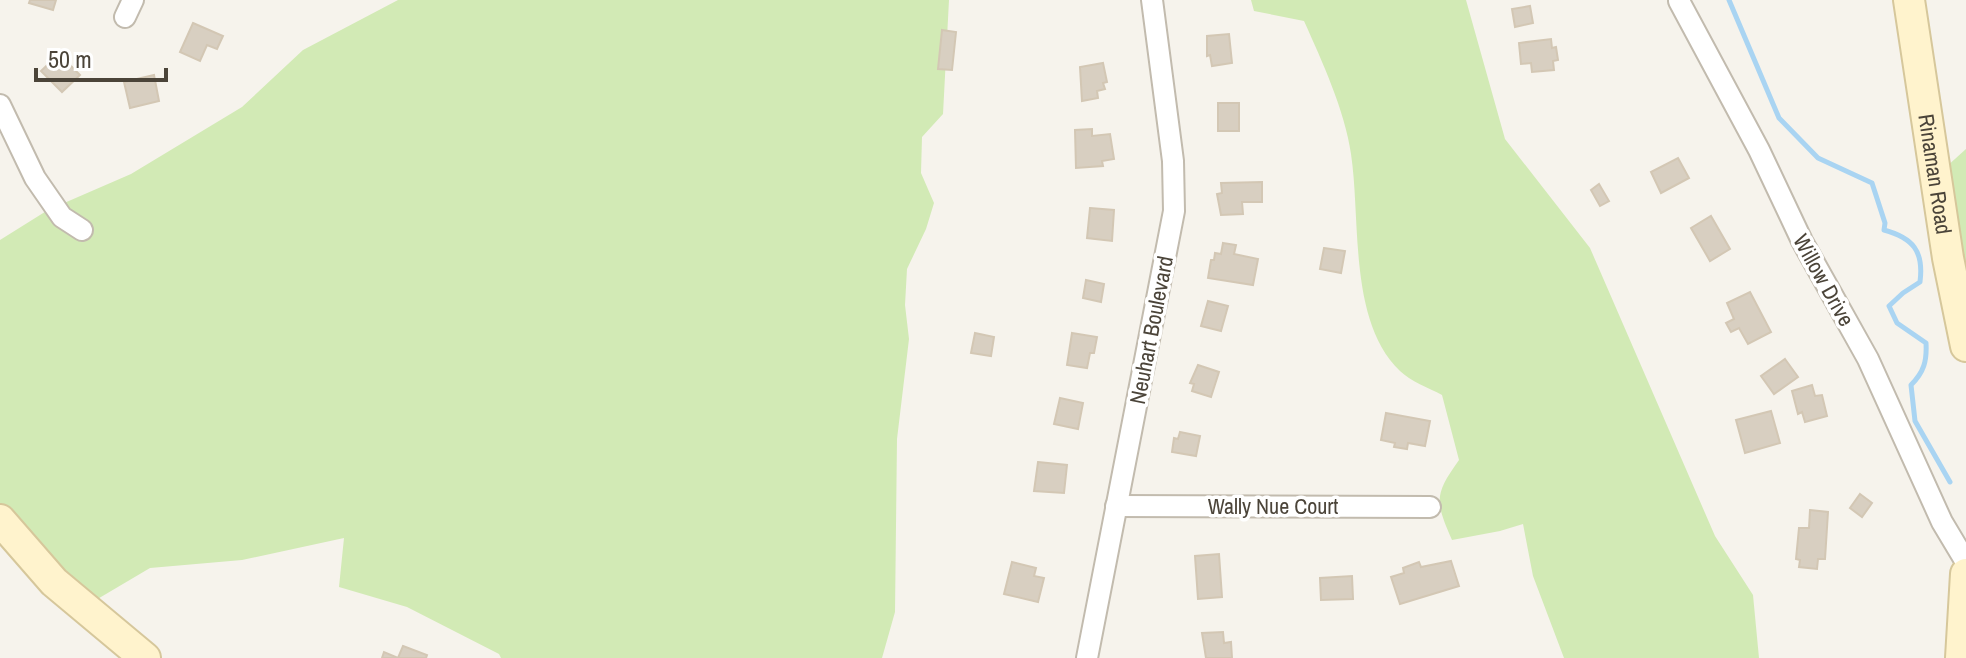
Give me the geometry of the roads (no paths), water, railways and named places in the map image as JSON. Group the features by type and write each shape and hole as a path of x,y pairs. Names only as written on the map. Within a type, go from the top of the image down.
{"street":[{"name":"Neuhart Boulevard","path":"1087,658 1174,211 1173,161 1152,0"},
{"name":"Rinaman Road","path":"1909,0 1948,258 1966,346"},
{"name":"Willow Drive","path":"1679,1 1759,150 1802,241 1868,359 1942,522 1966,562"},
{"path":"0,105 35,178 62,217 82,230"},
{"name":"Wally Nue Court","path":"1116,506 1430,507"},
{"path":"0,520 54,582 145,658"},
{"path":"1961,658 1966,574"}],"waterway":[{"path":"1729,0 1779,118 1818,158 1872,183 1885,223 1884,230 1902,237 1918,254 1920,282 1889,306 1897,323 1926,343 1924,366 1911,385 1915,421 1950,482"}]}
